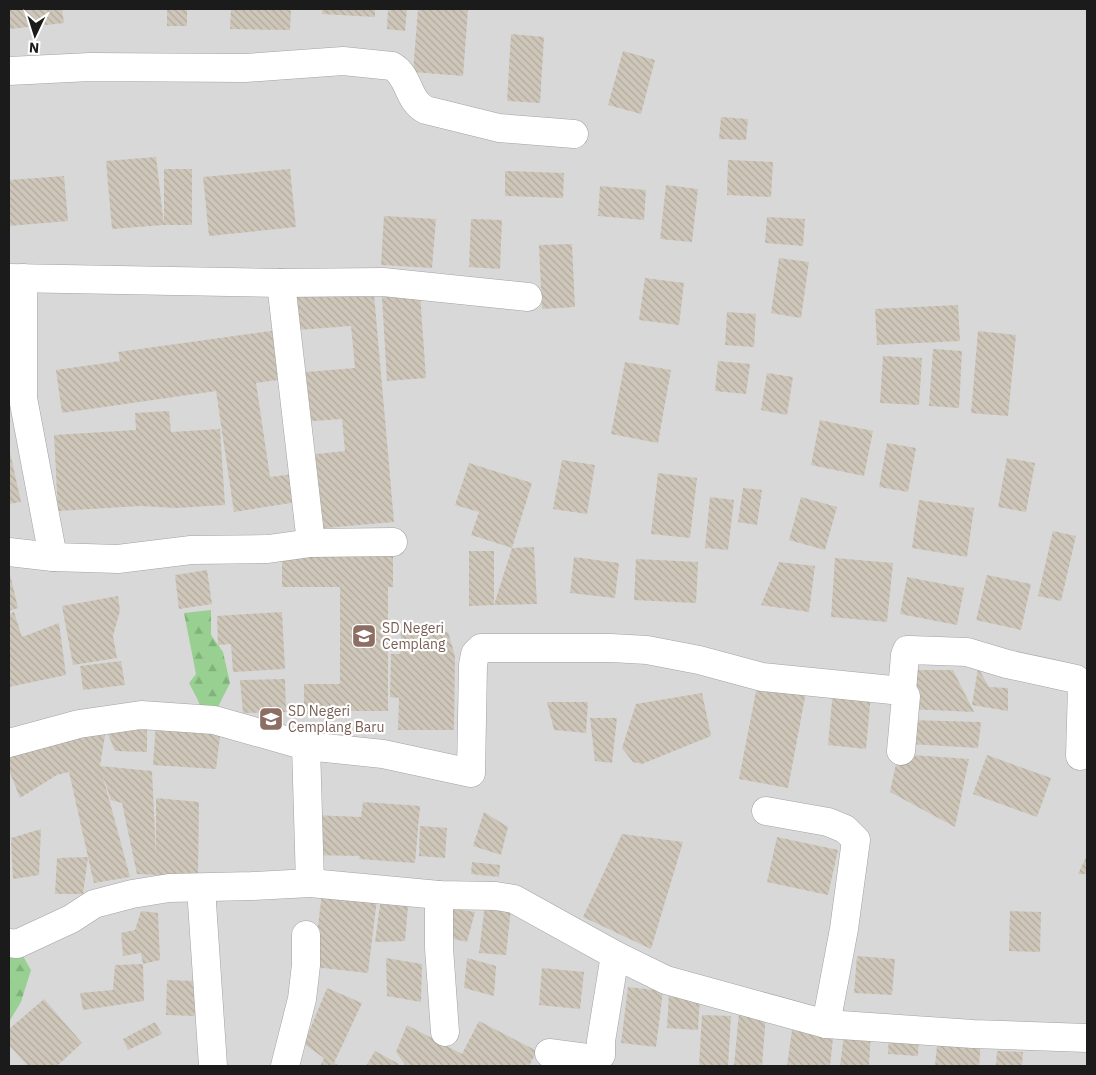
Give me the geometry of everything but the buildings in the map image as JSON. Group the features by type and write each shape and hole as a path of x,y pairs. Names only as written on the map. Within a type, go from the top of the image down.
{"street":[{"path":"9,72 90,67 245,68 343,60 392,66 403,76 418,106 426,110 499,128 574,134"},
{"path":"54,557 23,398 16,278 281,283 383,282 528,296"},
{"path":"281,283 311,543"},
{"path":"9,552 54,557 118,559 191,550 268,549 311,543 393,542"},
{"path":"9,743 79,724 141,715 214,720 306,746 383,754 471,773 473,665 475,654 481,648 611,648 647,650 699,660 762,678 902,691"},
{"path":"900,751 906,696 902,691 905,655 907,650 910,650 967,652 1007,664 1076,679 1082,688 1080,756"},
{"path":"306,746 310,883"},
{"path":"766,811 828,822 845,829 856,840 844,928 826,1024"},
{"path":"9,943 17,944 71,920 94,904 132,894 169,888 310,883 439,895 496,896 514,898 615,955 666,980 826,1024 973,1034 1087,1038"},
{"path":"202,888 213,1066"},
{"path":"439,895 439,948 445,1032"},
{"path":"285,1066 302,999 306,965 306,935"},
{"path":"549,1053 595,1058 601,1055 601,1041 615,955"}],"shaded area":[{"path":"9,9 1087,9 1087,1066 9,1066"}],"green space":[{"path":"211,610 211,635 223,652 230,683 218,707 204,712 189,683 196,674 184,613"},
{"path":"9,950 20,951 31,970 21,1002 9,1022"}],"place":[{"name":"SD Negeri Cemplang","path":"364,636"},
{"name":"SD Negeri Cemplang Baru","path":"271,719"}]}
